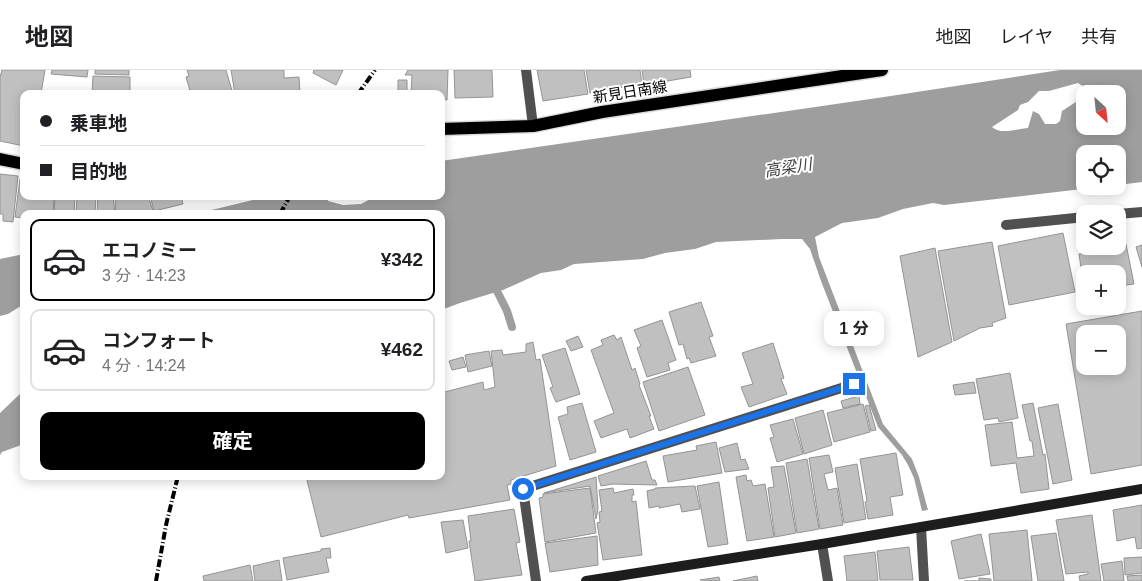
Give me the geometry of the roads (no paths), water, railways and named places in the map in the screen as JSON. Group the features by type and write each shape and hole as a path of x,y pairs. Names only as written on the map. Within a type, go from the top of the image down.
{"main road":[{"name":"新見日南線","path":"445,130 533,126 602,112 882,70"},
{"path":"0,158 20,163"}],"street":[{"path":"526,70 533,126"},
{"path":"1126,213 1142,212"},
{"path":"1006,225 1076,218"},
{"path":"536,581 523,489 854,384"},
{"path":"586,581 822,544 1142,489"},
{"path":"921,527 924,581"},
{"path":"822,544 828,581"}],"water":[{"name":"高梁川","path":"1060,70 1142,70 1142,182 1126,184 1126,145 1076,145 1076,190 944,205 933,203 903,209 878,218 842,223 815,237 819,257 883,424 912,459 928,510 922,511 914,478 902,455 878,427 810,249 802,239 716,242 695,249 665,253 643,259 574,264 561,270 541,273 503,290 445,309 445,210 212,210 253,200 328,200 343,205 361,204 368,200 445,200 445,160"},
{"path":"20,255 20,306 8,314 0,316 0,259"},
{"path":"20,394 20,445 2,452 0,455 0,413"}],"waterway":[{"path":"493,283 507,311 512,327"}],"railway":[{"path":"361,90 375,70"},
{"path":"282,210 288,200"},
{"path":"156,581 166,525 177,480"}]}
